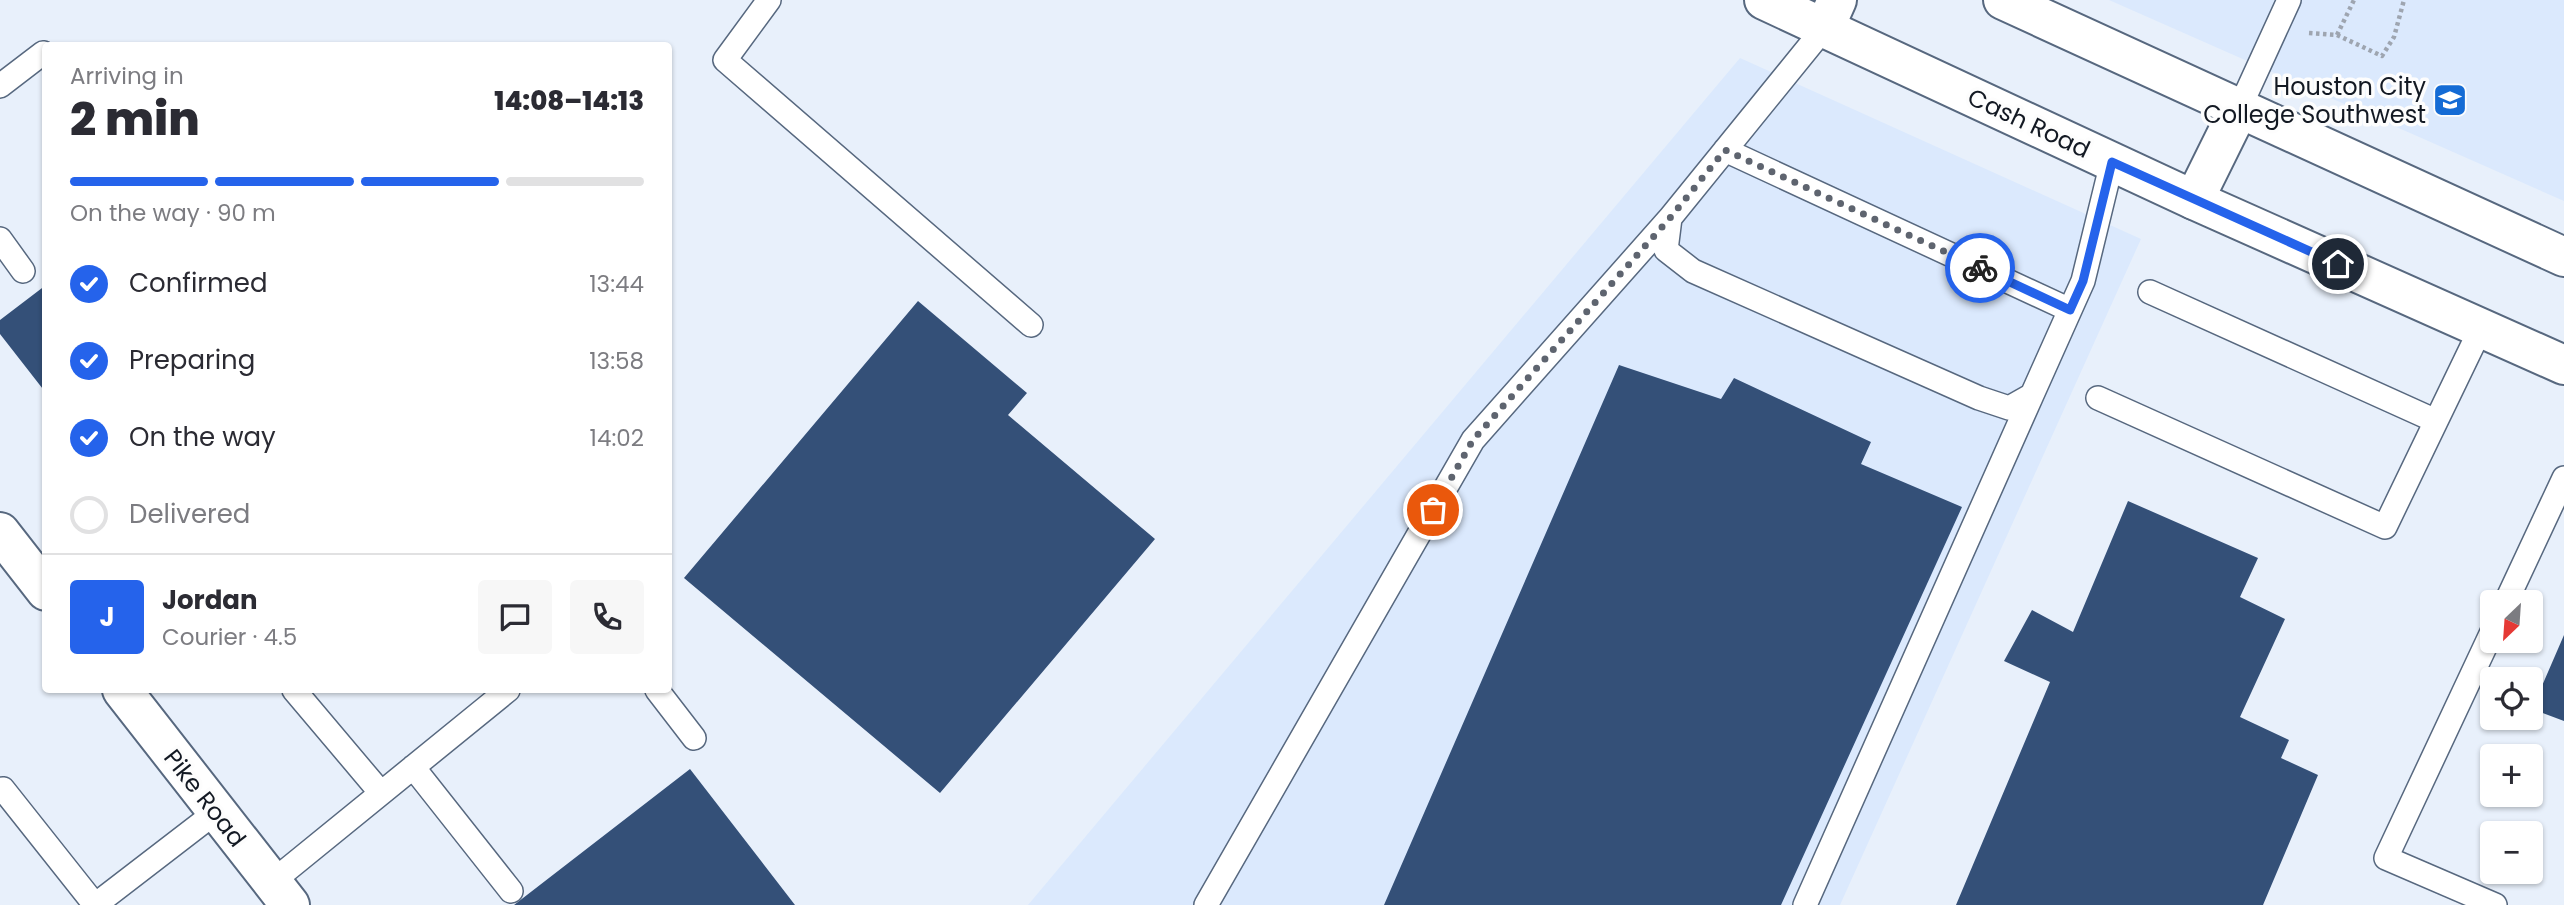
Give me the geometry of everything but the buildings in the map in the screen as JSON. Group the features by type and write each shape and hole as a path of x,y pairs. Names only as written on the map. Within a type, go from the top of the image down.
{"street":[{"name":"Cash Road","path":"1763,0 1831,14 2112,162 2564,365"},
{"path":"2003,0 2564,257"},
{"path":"2194,200 2240,107"},
{"path":"0,532 42,586"},
{"name":"Pike Road","path":"124,693 281,894"}],"lane":[{"path":"769,0 725,60 1031,325"},
{"path":"2240,107 2289,0"},
{"path":"1206,905 1473,440 1670,218 1831,14"},
{"path":"0,86 42,54"},
{"path":"1725,150 2070,310"},
{"path":"1805,905 2083,281 2112,162"},
{"path":"1670,218 1666,250 1693,271 1979,398 2009,408 2032,395"},
{"path":"0,239 23,271"},
{"path":"2150,292 2436,421"},
{"path":"2098,398 2385,527 2481,328"},
{"path":"2512,590 2562,486"},
{"path":"2482,653 2386,858 2495,905"},
{"path":"297,693 381,793"},
{"path":"281,894 381,793 504,693"},
{"path":"659,693 694,738"},
{"path":"413,767 511,891"},
{"path":"3,789 95,905 216,812"}],"path":[{"path":"2337,35 2354,0"},
{"path":"2298,32 2337,35 2382,56 2394,37 2404,0"}],"shaded area":[{"name":"Houston City College Southwest","path":"2109,0 2564,0 2564,201"},
{"path":"1740,58 2141,239 1840,905 1028,905"}],"way so far":[{"path":"1433,510 1473,440 1670,218 1725,150 1980,268"}],"place":[{"name":"Houston City College Southwest","path":"2450,100"}],"route":[{"path":"1980,268 2070,310 2083,281 2112,162 2338,264"}]}
